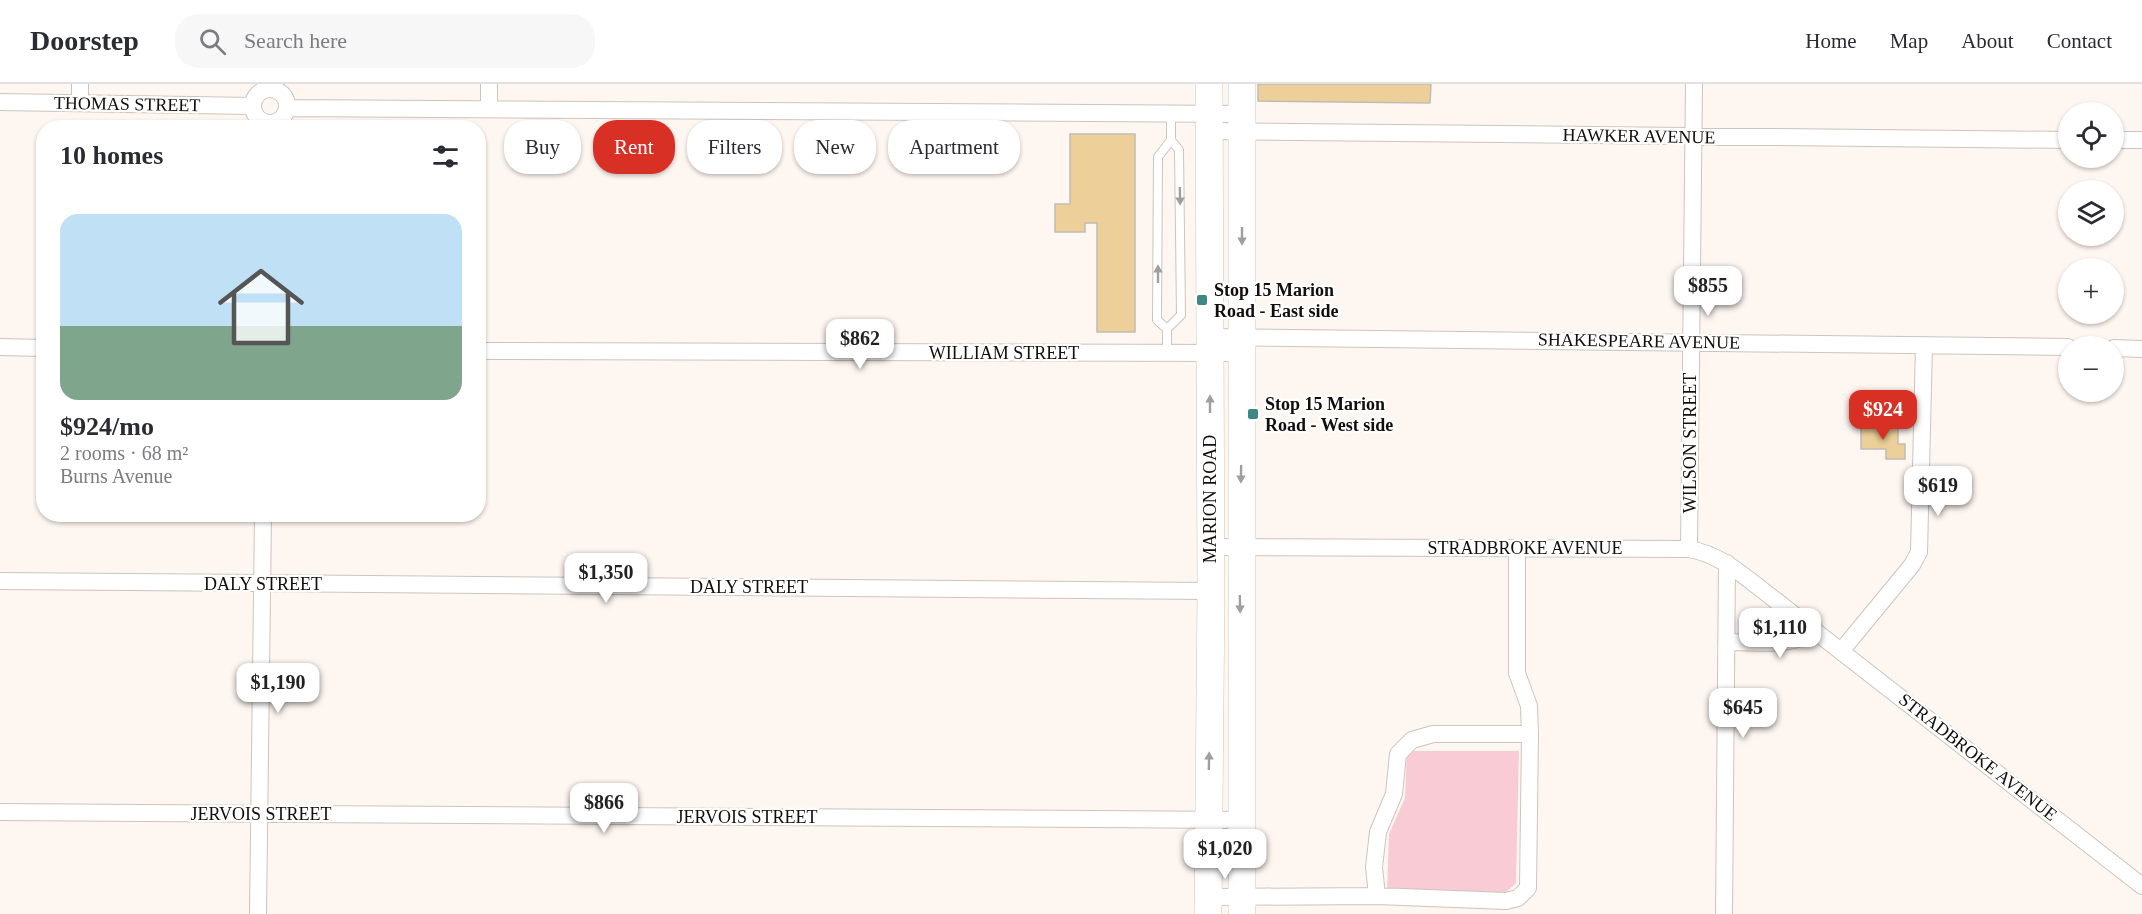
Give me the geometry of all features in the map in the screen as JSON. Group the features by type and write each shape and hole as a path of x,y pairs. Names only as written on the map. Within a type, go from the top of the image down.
{"main road":[{"name":"MARION ROAD","path":"1208,905 1211,591 1209,84"},
{"name":"MARION ROAD","path":"1242,84 1240,546 1242,905"}],"street":[{"path":"80,84 80,103"},
{"path":"489,84 489,109"},
{"name":"WILSON STREET","path":"1689,549 1694,84"},
{"path":"262,120 256,116 253,106 257,95 271,86 283,94 288,108 280,120"},
{"name":"THOMAS STREET","path":"0,102 253,106"},
{"path":"288,108 1171,114 1209,123 1242,123"},
{"name":"HAWKER AVENUE","path":"1242,123 1694,136 2058,140"},
{"path":"2124,140 2142,140"},
{"name":"SHAKESPEARE AVENUE","path":"1242,345 1691,341 2058,347"},
{"name":"WILLIAM STREET","path":"486,351 1167,353 1209,345 1242,345"},
{"path":"1842,650 1912,565 1919,552 1923,345"},
{"path":"0,347 36,348"},
{"path":"2124,348 2142,349"},
{"path":"258,914 263,522"},
{"name":"STRADBROKE AVENUE","path":"1210,547 1689,549 1704,552 1727,563 1842,650 2141,883"},
{"path":"1208,905 1242,905 1377,896 1506,901 1518,898 1528,888 1530,734 1529,706 1517,673 1517,548"},
{"path":"1724,914 1727,563"},
{"name":"DALY STREET","path":"0,581 1211,591"},
{"path":"1726,642 1789,642 1803,638 1814,629"},
{"path":"1377,896 1374,867 1378,832 1394,794 1398,754 1412,740 1432,734 1530,734"},
{"name":"JERVOIS STREET","path":"0,812 1242,820"}],"lane":[{"path":"1167,329 1157,320 1158,157 1171,140 1171,114"},
{"path":"1167,353 1167,329 1181,315 1179,150 1171,140"}],"shaded area":[{"path":"1407,751 1519,751 1516,883 1505,893 1387,892 1389,834 1405,798"}],"building":[{"path":"1258,84 1431,84 1430,103 1258,101"},
{"path":"1070,134 1135,134 1135,332 1097,332 1097,223 1085,223 1085,232 1055,232 1055,204 1070,204"},
{"path":"1861,426 1898,427 1898,444 1905,444 1905,459 1886,459 1886,449 1861,449"}],"place":[{"name":"Stop 15 Marion Road - East side","path":"1202,300"},
{"name":"Stop 15 Marion Road - West side","path":"1253,414"}]}
